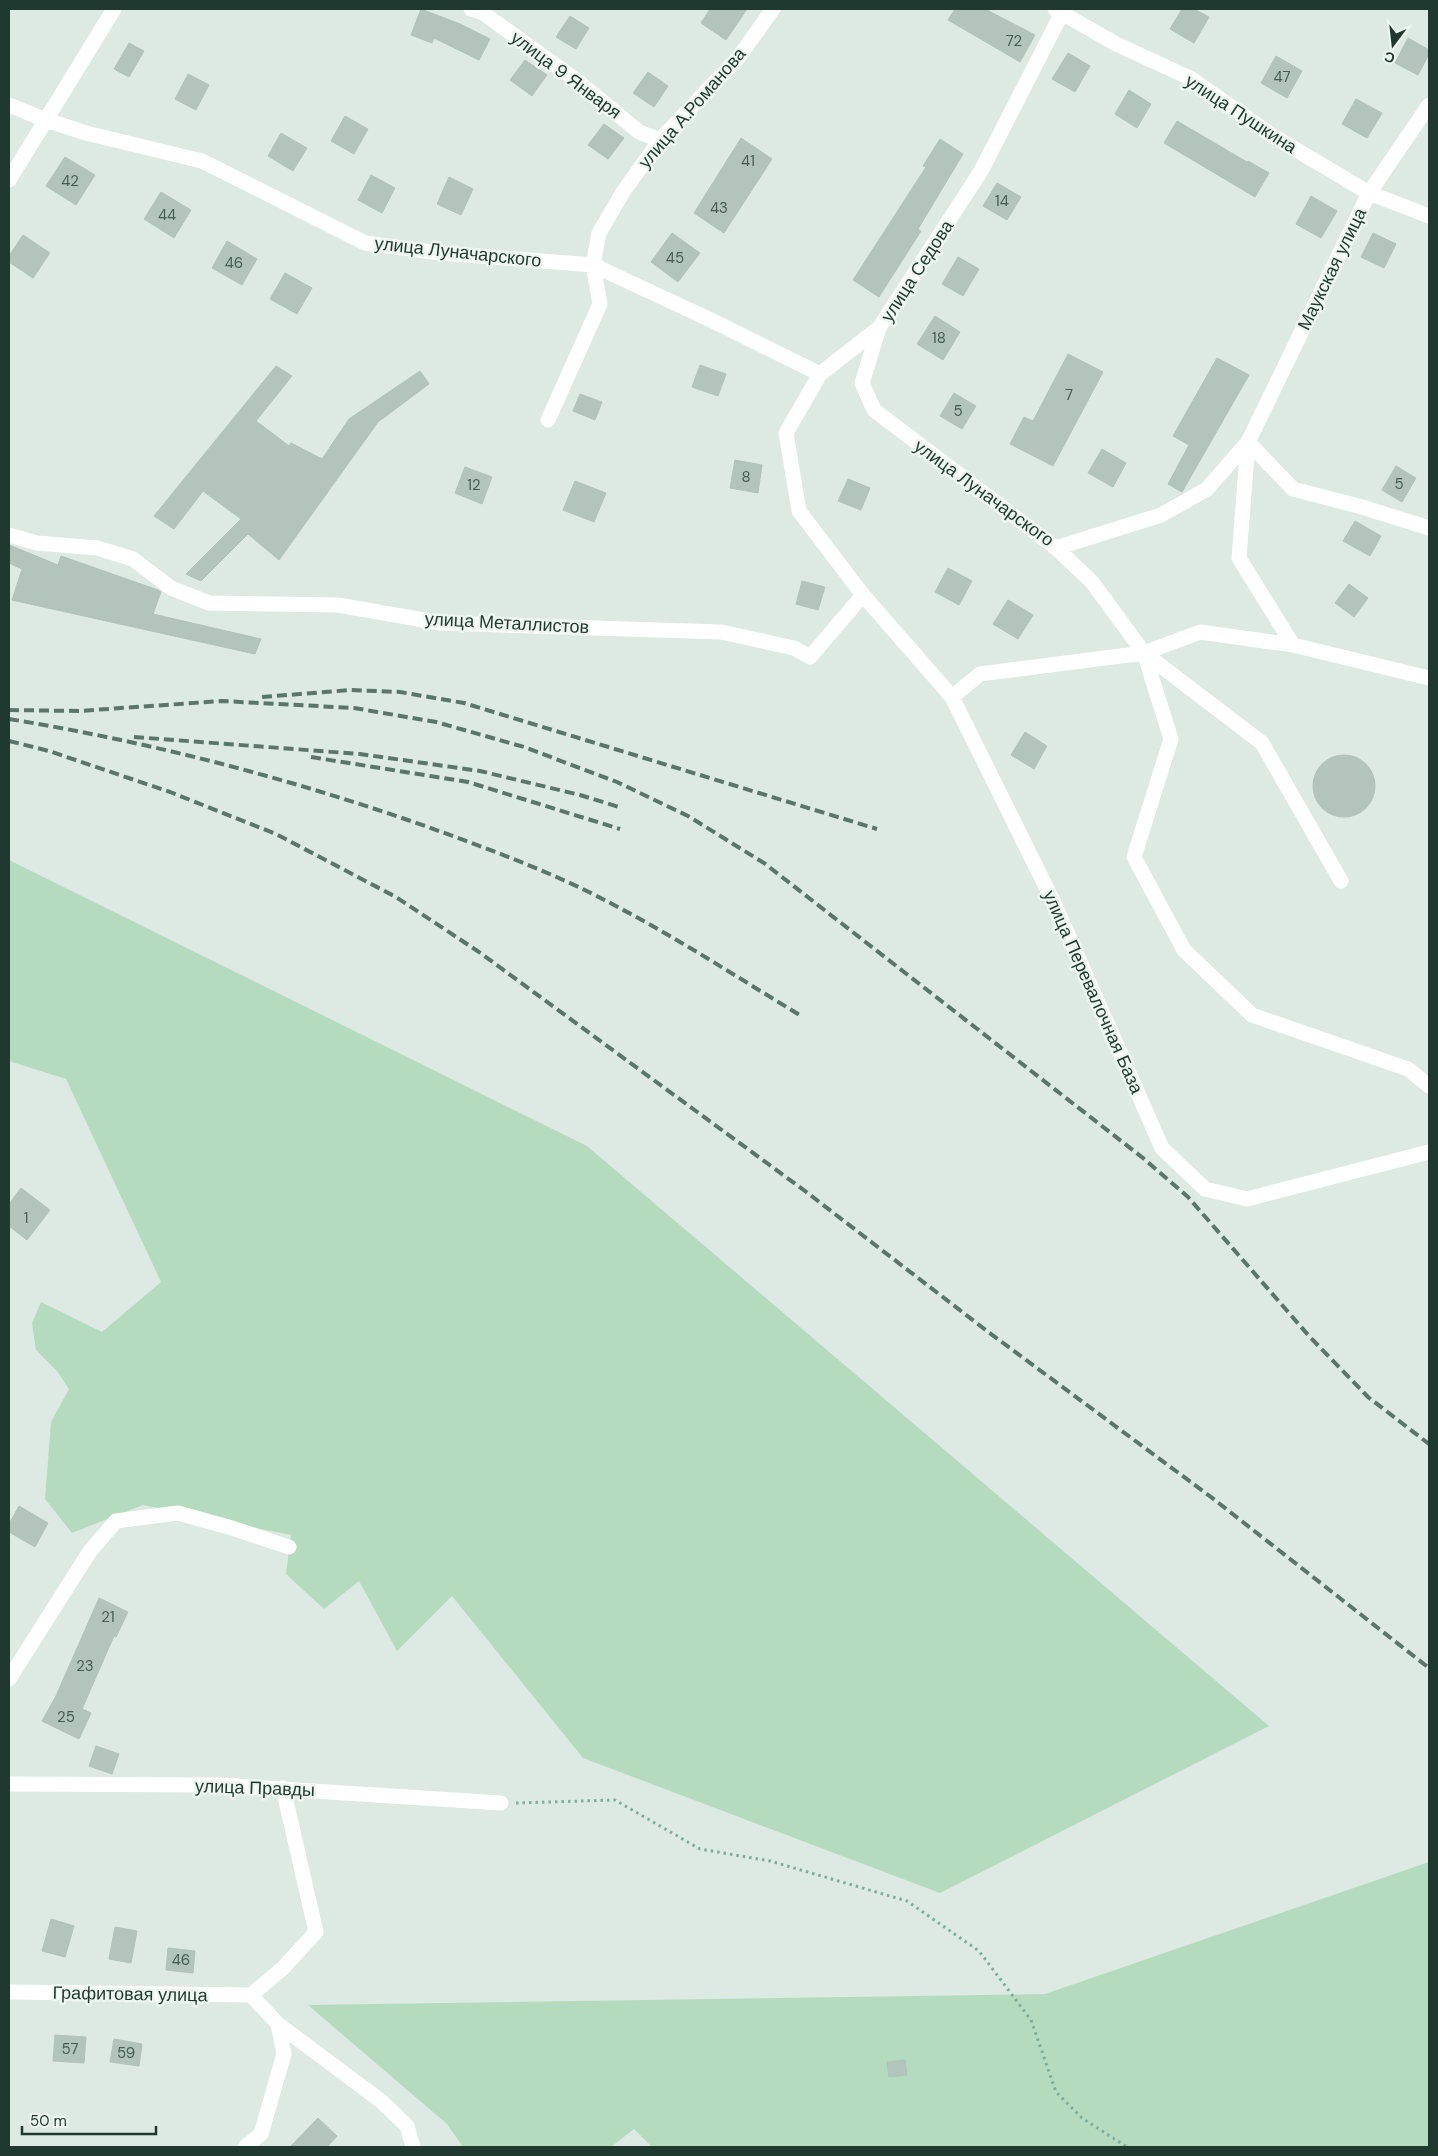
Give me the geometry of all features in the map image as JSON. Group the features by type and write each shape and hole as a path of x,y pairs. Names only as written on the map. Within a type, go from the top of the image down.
{"street":[{"path":"9,180 114,9"},
{"name":"улица 9 Января","path":"471,9 484,13 579,82 640,132 660,140"},
{"name":"улица А.Романова","path":"593,264 599,233 623,192 660,140 738,58 773,9"},
{"name":"улица Пушкина","path":"1060,10 1116,44 1190,78 1273,136 1369,193 1429,216"},
{"name":"улица Седова","path":"863,595 799,511 786,433 820,374 879,328 981,171 1060,10"},
{"name":"улица Луначарского","path":"9,105 46,120 86,132 202,161 365,243 440,253 593,264 820,374"},
{"name":"Маукская улица","path":"1248,442 1369,193 1429,105"},
{"path":"548,420 600,304 593,264"},
{"name":"улица Луначарского","path":"879,328 862,383 874,410 1056,548 1161,515 1207,489 1248,442"},
{"path":"1248,442 1293,489 1362,507 1429,528"},
{"path":"1248,442 1239,558 1293,645"},
{"name":"улица Металлистов","path":"9,535 37,543 97,548 133,559 171,588 209,603 338,605 441,623 721,632 794,648 810,657 863,595"},
{"path":"1056,548 1092,582 1144,653 1262,743 1341,881"},
{"name":"улица Перевалочная База","path":"863,595 952,697 1056,905 1162,1148 1205,1189 1247,1199 1429,1152"},
{"path":"952,697 980,674 1144,653 1200,632 1293,645 1429,678"},
{"path":"1144,653 1171,739 1134,857 1184,950 1252,1014 1408,1069 1429,1086"},
{"path":"9,1679 90,1551 116,1521 178,1513 289,1547"},
{"name":"улица Правды","path":"9,1784 219,1785 501,1803"},
{"path":"283,1788 316,1932 283,1968 251,1995 278,2024 381,2101 407,2126 413,2147"},
{"name":"Графитовая улица","path":"9,1992 251,1995"},
{"path":"245,2147 261,2134 284,2054 278,2024"}],"path":[{"path":"501,1803 615,1800 700,1849 770,1861 907,1901 979,1951 1031,2020 1056,2092 1082,2118 1127,2147"}],"green space":[{"path":"9,860 587,1146 1269,1726 940,1893 583,1758 452,1596 397,1651 359,1581 324,1609 286,1574 291,1535 143,1505 72,1533 45,1499 51,1422 69,1389 57,1371 36,1350 32,1323 41,1302 102,1332 161,1282 66,1079 9,1061"},
{"path":"1429,1862 1429,2147 652,2147 634,2129 611,2147 463,2147 447,2124 308,2005 1045,1994"}],"building":[{"path":"421,9 460,24 490,39 479,60 434,38 432,43 411,35"},
{"path":"710,9 747,9 726,40 701,23"},
{"path":"955,9 985,9 1035,35 1020,62 948,20"},
{"path":"1182,9 1194,9 1209,17 1194,43 1170,29"},
{"path":"570,16 589,28 576,49 556,37"},
{"path":"1408,38 1429,50 1429,54 1418,75 1395,63"},
{"path":"129,43 144,51 129,77 114,69"},
{"path":"1068,53 1090,66 1075,92 1052,79"},
{"path":"1276,56 1302,71 1287,98 1261,83"},
{"path":"525,60 547,75 532,96 510,80"},
{"path":"648,72 668,86 654,107 633,93"},
{"path":"188,74 209,85 196,110 175,99"},
{"path":"1129,90 1151,104 1137,128 1115,114"},
{"path":"1356,99 1382,113 1367,138 1342,124"},
{"path":"345,116 368,129 354,154 331,141"},
{"path":"1177,121 1269,173 1255,197 1164,143"},
{"path":"604,124 624,138 608,159 588,145"},
{"path":"281,133 307,148 293,171 268,156"},
{"path":"741,138 772,159 724,233 694,213"},
{"path":"940,139 963,154 918,229 921,231 879,297 853,280 926,167 923,166"},
{"path":"65,157 95,175 76,205 46,186"},
{"path":"371,175 395,188 382,213 358,200"},
{"path":"449,177 473,189 461,215 437,204"},
{"path":"997,183 1021,197 1007,220 983,206"},
{"path":"161,192 191,210 174,238 144,219"},
{"path":"1311,196 1337,211 1321,238 1296,224"},
{"path":"672,233 700,253 678,282 651,262"},
{"path":"1373,233 1396,244 1384,268 1361,257"},
{"path":"23,235 50,253 33,278 9,262 9,256"},
{"path":"227,241 257,259 242,285 212,268"},
{"path":"958,257 979,269 963,296 942,284"},
{"path":"285,273 312,288 297,314 270,299"},
{"path":"935,316 960,332 943,360 917,344"},
{"path":"1068,354 1103,372 1053,466 1010,444 1024,417 1033,421"},
{"path":"1217,358 1249,375 1182,492 1168,484 1189,445 1173,436"},
{"path":"700,365 726,374 718,396 692,387"},
{"path":"276,366 292,376 256,421 289,446 291,443 322,459 349,419 420,371 429,384 378,422 279,560 248,534 201,581 186,574 241,519 203,491 174,529 154,516"},
{"path":"954,393 976,406 962,429 940,416"},
{"path":"580,394 602,402 595,420 573,411"},
{"path":"1102,449 1126,463 1113,487 1088,473"},
{"path":"735,460 762,465 758,493 730,488"},
{"path":"1396,466 1416,478 1402,502 1382,490"},
{"path":"465,467 492,477 482,504 455,493"},
{"path":"848,479 870,488 861,510 838,501"},
{"path":"575,481 606,493 594,522 563,510"},
{"path":"1355,521 1381,536 1370,556 1343,541"},
{"path":"9,545 58,565 61,556 158,590 161,592 153,614 261,639 255,654 12,600 22,569 9,563"},
{"path":"948,568 972,581 959,605 935,592"},
{"path":"802,581 825,587 818,610 796,604"},
{"path":"1349,584 1368,598 1354,617 1335,603"},
{"path":"1008,600 1033,615 1018,639 993,624"},
{"path":"1025,732 1047,746 1034,769 1011,755"},
{"path":"1344,755 1361,760 1366,764 1370,769 1375,786 1370,803 1366,808 1361,812 1344,817 1327,812 1322,808 1318,803 1313,786 1318,769 1322,764 1327,760"},
{"path":"21,1188 50,1210 27,1240 9,1226 9,1204"},
{"path":"19,1506 48,1523 35,1547 9,1532 9,1524"},
{"path":"99,1598 128,1612 116,1637 114,1636 82,1709 91,1713 79,1739 42,1721 56,1696"},
{"path":"96,1746 119,1754 112,1774 89,1766"},
{"path":"51,1919 74,1926 65,1957 42,1951"},
{"path":"115,1927 137,1931 131,1963 109,1959"},
{"path":"168,1948 195,1951 193,1973 166,1970"},
{"path":"55,2035 86,2037 84,2063 53,2061"},
{"path":"114,2039 142,2044 139,2066 110,2062"},
{"path":"905,2060 907,2075 889,2077 887,2062"},
{"path":"318,2118 337,2136 327,2147 290,2147"}],"railway":[{"path":"262,697 351,690 400,692 464,703 877,829"},
{"path":"9,710 79,711 222,701 354,708 436,722 524,747 617,782 688,816 764,863 1143,1158 1188,1197 1309,1336 1368,1397 1429,1444"},
{"path":"9,719 115,739 221,764 325,793 475,844 546,872 592,893 686,945 803,1017"},
{"path":"134,737 360,754 480,771 580,795 619,807"},
{"path":"9,741 49,751 170,792 276,834 396,897 479,952 805,1191 987,1331 1211,1497 1429,1668"},
{"path":"311,757 468,782 620,829"}]}
